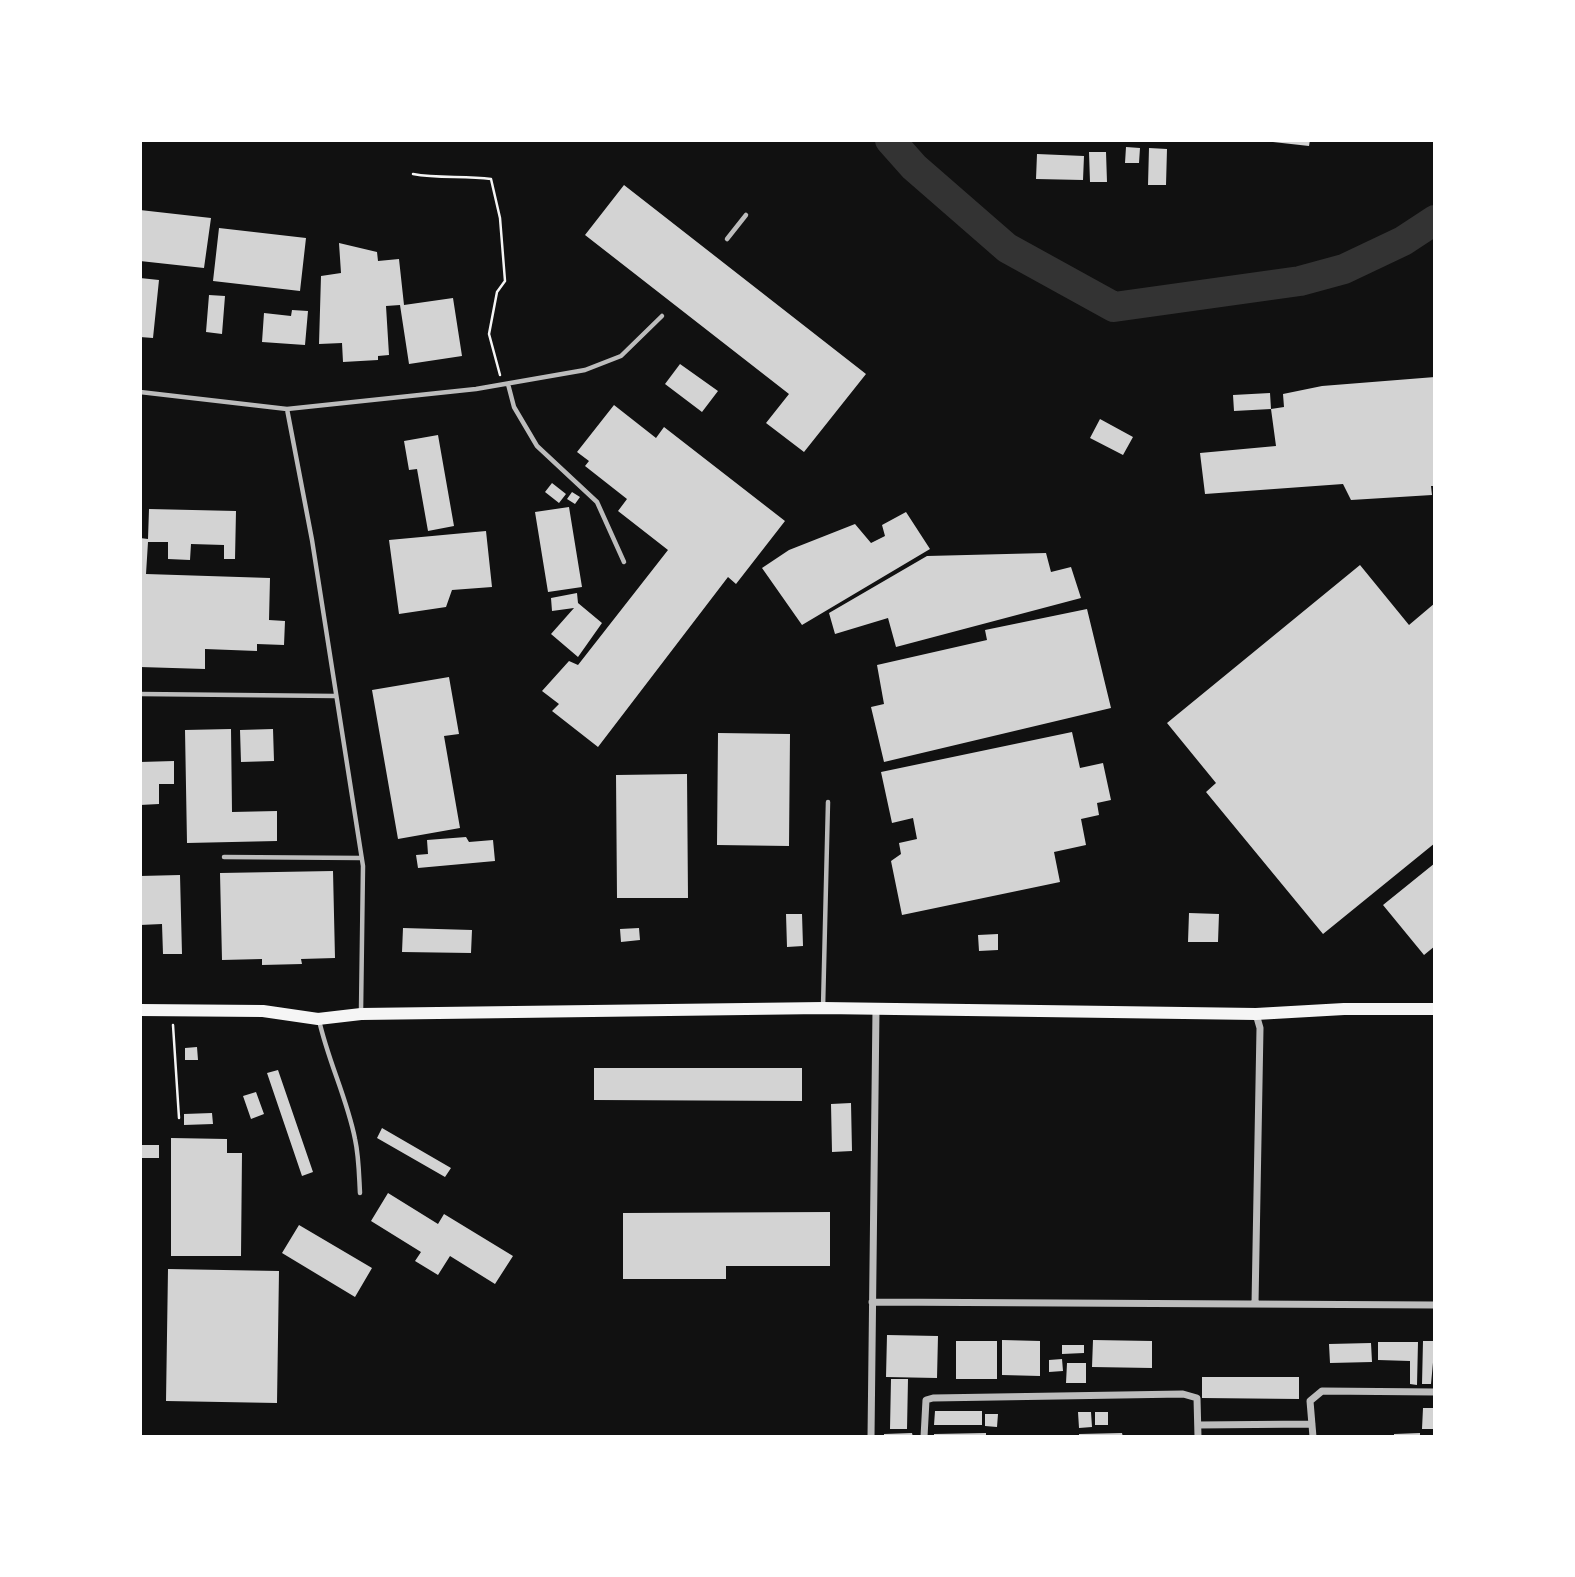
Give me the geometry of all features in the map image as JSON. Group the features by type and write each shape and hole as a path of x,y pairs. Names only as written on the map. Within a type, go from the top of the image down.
{"main road":[{"path":"140,1010 263,1011 318,1020 361,1014 823,1009 1256,1014 1344,1009 1435,1009"}],"street":[{"path":"871,1437 876,1009"},
{"path":"1255,1304 1260,1028 1256,1014"},
{"path":"872,1302 1435,1305"},
{"path":"1313,1437 1310,1401 1322,1391 1435,1392"},
{"path":"924,1437 923,1407 926,1399 1183,1394 1197,1398 1198,1437"},
{"path":"1198,1425 1312,1423"}],"lane":[{"path":"727,239 746,215"},
{"path":"140,392 287,410 502,385 585,370 621,356 662,316"},
{"path":"508,384 514,407 537,446 597,502 624,562"},
{"path":"287,410 312,540 361,858 361,1014"},
{"path":"140,694 335,696"},
{"path":"823,1009 828,802"},
{"path":"224,857 361,858"},
{"path":"318,1020 355,1139 360,1193"}],"path":[{"path":"413,174 442,179 473,176 491,179 500,218 505,281 497,292 489,334 502,385"},
{"path":"172,1012 179,1118"}],"building":[{"path":"1255,140 1310,140 1309,146"},
{"path":"1126,147 1140,148 1139,163 1125,163"},
{"path":"1149,148 1167,149 1166,185 1148,185"},
{"path":"1089,152 1106,152 1107,182 1090,182"},
{"path":"1037,154 1084,156 1083,180 1036,179"},
{"path":"624,185 866,374 804,452 766,423 789,394 585,235"},
{"path":"140,210 211,218 204,268 140,261"},
{"path":"219,228 306,238 300,291 213,281"},
{"path":"339,243 377,252 378,261 399,259 404,305 453,298 462,356 409,364 400,305 386,306 389,355 378,356 378,360 343,362 342,343 319,344 321,276 341,273"},
{"path":"140,278 159,280 153,338 140,337"},
{"path":"209,295 225,296 222,334 206,332"},
{"path":"292,310 308,311 305,345 262,342 264,313 291,316"},
{"path":"680,364 718,391 702,412 665,384"},
{"path":"1435,377 1435,486 1431,486 1432,495 1351,500 1343,484 1205,494 1200,453 1276,446 1271,409 1284,407 1283,394 1322,386"},
{"path":"1270,393 1271,409 1234,411 1233,395"},
{"path":"614,405 656,438 664,427 785,521 736,584 728,577 598,747 552,711 559,704 542,691 569,661 578,665 668,550 618,511 627,499 585,466 589,461 577,452"},
{"path":"1100,419 1133,437 1123,455 1090,438"},
{"path":"438,435 454,526 428,531 417,469 409,470 404,441"},
{"path":"552,483 566,494 559,503 545,492"},
{"path":"572,492 580,497 575,504 567,499"},
{"path":"569,507 582,587 548,592 535,512"},
{"path":"149,509 236,511 235,559 224,559 224,545 191,544 190,560 168,559 168,542 148,542 146,574 270,578 269,620 285,621 284,645 257,644 257,651 205,649 205,669 140,667 140,538 148,539"},
{"path":"906,512 930,549 802,625 762,568 789,550 855,524 871,543 885,536 882,525"},
{"path":"486,531 492,587 452,590 446,607 399,614 389,540"},
{"path":"1046,553 1051,572 1071,567 1081,598 896,647 888,618 835,634 829,613 927,556"},
{"path":"1360,565 1409,625 1435,603 1435,843 1323,934 1206,792 1216,783 1167,723"},
{"path":"577,593 578,603 602,623 578,657 551,634 574,608 552,611 551,598"},
{"path":"1087,609 1111,708 884,762 871,707 884,704 877,665 987,640 985,630"},
{"path":"449,677 459,734 444,736 460,828 398,839 372,690"},
{"path":"231,729 232,812 277,811 277,841 187,843 185,730"},
{"path":"273,729 274,761 241,762 240,730"},
{"path":"1072,732 1080,768 1103,763 1111,800 1097,803 1099,815 1081,819 1086,845 1054,852 1060,882 902,915 891,861 901,854 899,843 917,839 913,818 892,823 881,772"},
{"path":"718,733 790,734 789,846 717,845"},
{"path":"174,761 174,784 159,784 159,804 140,805 140,762"},
{"path":"687,774 688,898 617,898 616,775"},
{"path":"466,837 469,842 493,840 495,861 418,868 416,855 428,854 427,840"},
{"path":"1435,863 1435,946 1424,955 1383,905"},
{"path":"333,871 335,958 301,959 302,964 262,965 262,959 222,960 220,873"},
{"path":"180,875 182,954 163,954 162,924 140,925 140,876"},
{"path":"1189,913 1219,914 1218,942 1188,942"},
{"path":"786,914 802,914 803,946 787,947"},
{"path":"403,928 472,930 471,953 402,952"},
{"path":"639,928 640,940 621,942 620,929"},
{"path":"998,934 998,950 979,951 978,935"},
{"path":"197,1047 198,1060 185,1060 185,1048"},
{"path":"594,1068 802,1068 802,1101 594,1100"},
{"path":"278,1070 313,1172 302,1176 267,1073"},
{"path":"256,1092 264,1114 251,1119 243,1096"},
{"path":"851,1103 852,1151 832,1152 831,1104"},
{"path":"212,1113 213,1124 184,1125 184,1114"},
{"path":"382,1128 451,1168 445,1177 377,1138"},
{"path":"171,1138 227,1139 227,1153 242,1153 241,1256 171,1256"},
{"path":"140,1145 159,1145 159,1158 140,1158"},
{"path":"388,1193 438,1224 444,1214 513,1256 495,1284 450,1256 438,1275 415,1261 421,1252 371,1221"},
{"path":"830,1212 830,1266 726,1266 726,1279 623,1279 623,1213"},
{"path":"299,1225 372,1268 355,1297 282,1253"},
{"path":"168,1269 279,1271 277,1403 166,1401"},
{"path":"887,1335 938,1336 937,1378 886,1377"},
{"path":"1002,1340 1040,1341 1040,1376 1002,1375"},
{"path":"1093,1340 1152,1341 1152,1368 1092,1367"},
{"path":"956,1341 997,1341 997,1379 956,1379"},
{"path":"1423,1341 1435,1341 1431,1384 1422,1384"},
{"path":"1378,1342 1418,1342 1417,1385 1410,1384 1410,1361 1378,1360"},
{"path":"1371,1343 1372,1362 1330,1363 1329,1344"},
{"path":"1062,1345 1084,1345 1084,1353 1062,1354"},
{"path":"1062,1359 1063,1371 1049,1372 1049,1360"},
{"path":"1067,1363 1086,1363 1086,1383 1066,1383"},
{"path":"1202,1377 1299,1377 1299,1399 1202,1398"},
{"path":"891,1379 908,1379 907,1429 890,1429"},
{"path":"1423,1408 1435,1408 1435,1429 1422,1429"},
{"path":"935,1411 982,1411 982,1425 934,1425"},
{"path":"1078,1412 1091,1412 1092,1427 1079,1428"},
{"path":"1095,1412 1108,1412 1108,1425 1095,1425"},
{"path":"985,1414 998,1414 997,1427 985,1426"},
{"path":"912,1433 913,1437 884,1437 884,1434"},
{"path":"986,1433 986,1437 934,1437 934,1434"},
{"path":"1122,1433 1123,1437 1079,1437 1079,1434"},
{"path":"1420,1433 1420,1437 1394,1437 1394,1434"}],"waterway":[{"path":"890,140 914,167 1007,248 1114,307 1300,281 1344,269 1403,241 1435,220"}]}
